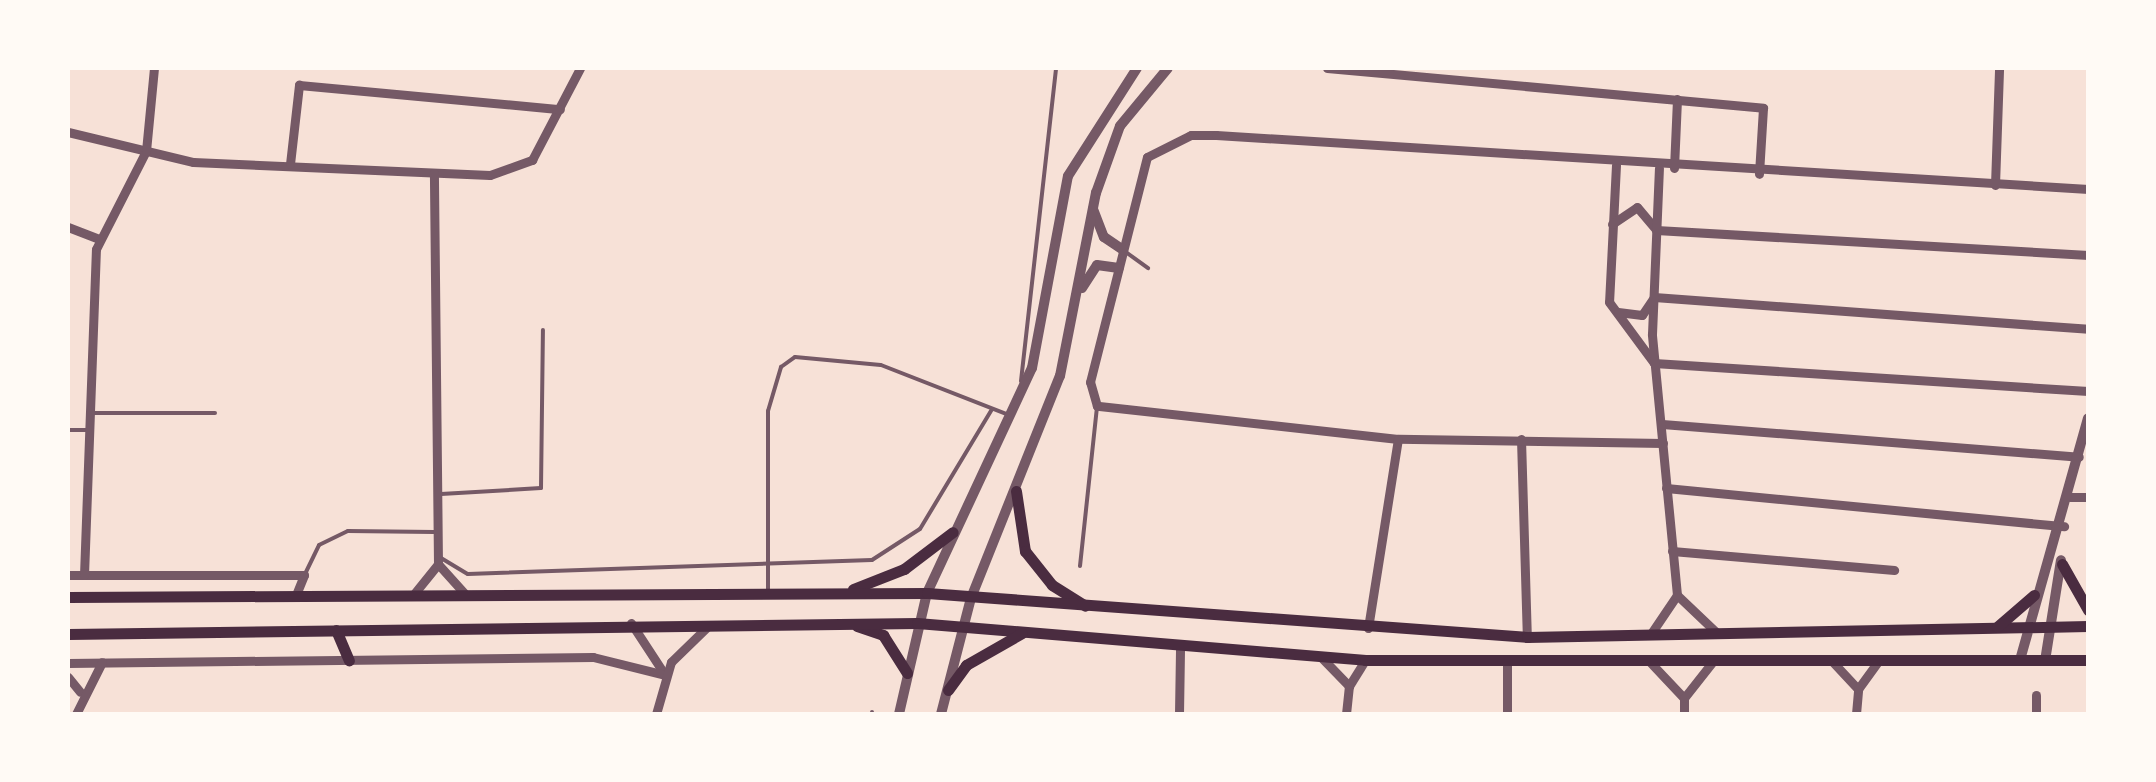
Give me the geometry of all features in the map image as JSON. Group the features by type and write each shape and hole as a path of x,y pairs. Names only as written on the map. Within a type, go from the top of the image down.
{"main road":[{"path":"1016,491 1026,552 1052,585 1088,608"},
{"path":"845,592 904,568 953,532"},
{"path":"2062,564 2088,610"},
{"path":"68,598 926,593 1368,631 1527,637 2088,626"},
{"path":"1986,630 2012,622 2034,595"},
{"path":"843,622 883,635 907,672"},
{"path":"68,634 843,622 917,623 1180,648 1365,660 2088,660"},
{"path":"336,630 348,660"},
{"path":"948,690 966,665 1022,633"}],"street":[{"path":"84,575 87,430 100,239 146,152 154,68"},
{"path":"68,132 146,152 472,178 521,166 560,109 580,68"},
{"path":"899,714 926,593 1020,392 1068,176 1138,68"},
{"path":"942,714 971,598 1060,376 1079,294 1092,205 1120,126 1168,68"},
{"path":"1327,68 1763,108 1759,174"},
{"path":"1995,185 1999,68"},
{"path":"290,164 299,85 560,109"},
{"path":"1674,168 1677,98"},
{"path":"1663,443 1521,438 1398,440 1097,406 1090,382 1147,157 1192,135 1659,168 2088,189"},
{"path":"1616,165 1613,310 1654,363 2088,392"},
{"path":"1659,168 1654,363 1677,595 1716,632"},
{"path":"412,596 438,559 434,173"},
{"path":"1092,205 1098,228 1123,250"},
{"path":"1612,225 1637,207 1656,230 2088,254"},
{"path":"68,227 100,239"},
{"path":"1079,294 1098,265 1119,268"},
{"path":"1613,310 1642,315 1654,297"},
{"path":"1654,297 2088,329"},
{"path":"2020,660 2034,595 2058,550 2088,418"},
{"path":"1662,424 2080,457"},
{"path":"1521,438 1527,637"},
{"path":"1368,631 1398,440"},
{"path":"1666,488 2064,526"},
{"path":"2070,498 2088,497"},
{"path":"2045,661 2062,564 2058,550"},
{"path":"1672,551 1894,570"},
{"path":"438,559 467,595"},
{"path":"68,575 304,575 296,595"},
{"path":"1649,636 1677,595"},
{"path":"630,623 665,675"},
{"path":"656,714 665,675 712,623"},
{"path":"1178,714 1180,648"},
{"path":"1320,656 1349,686"},
{"path":"68,663 593,657 665,675"},
{"path":"1830,659 1858,689"},
{"path":"1346,714 1349,686 1365,660"},
{"path":"1684,714 1684,698 1714,660"},
{"path":"1856,714 1858,689 1879,660"},
{"path":"1650,661 1684,698"},
{"path":"76,714 80,692 102,662"},
{"path":"1507,663 1508,714"},
{"path":"68,677 80,692"},
{"path":"2036,695 2036,714"}],"lane":[{"path":"1020,392 1056,68"},
{"path":"1123,250 1148,268"},
{"path":"438,494 541,488 543,330"},
{"path":"768,592 768,412 781,367 795,356 881,365 1009,415"},
{"path":"1080,566 1097,406"},
{"path":"438,559 468,574 851,563 898,548 941,499 992,409"},
{"path":"88,413 214,414"},
{"path":"68,430 87,430"},
{"path":"304,575 319,546 348,531 439,532"}]}
